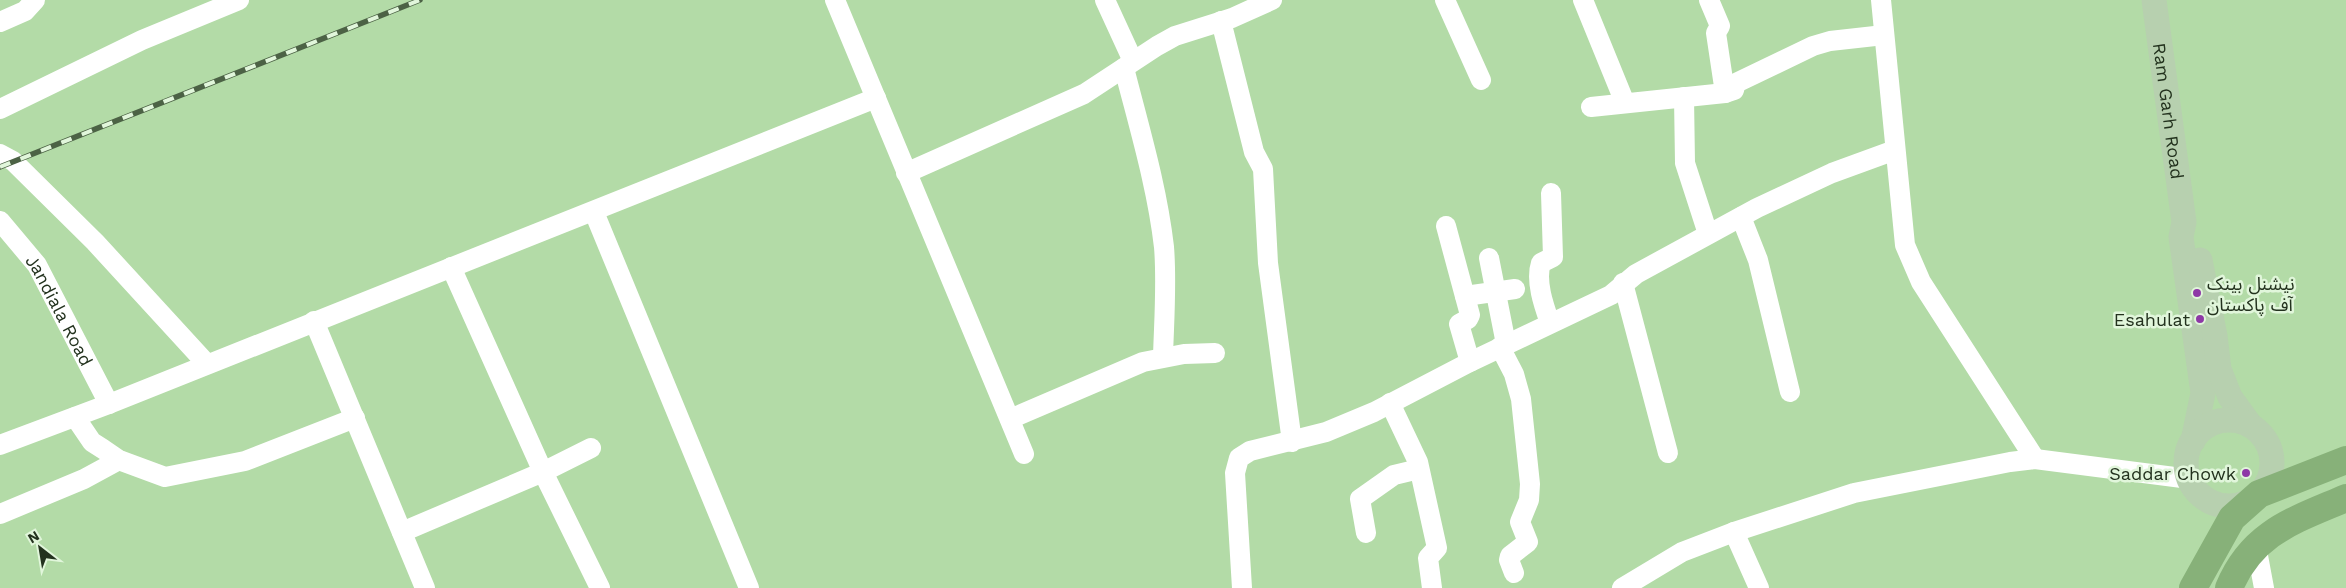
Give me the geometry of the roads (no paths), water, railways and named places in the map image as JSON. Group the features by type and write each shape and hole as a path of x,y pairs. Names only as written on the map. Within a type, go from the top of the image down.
{"highway":[{"path":"2198,579 2232,518 2259,494 2346,460"},
{"path":"2223,534 2230,554 2236,558 2251,550 2287,524 2346,498"},
{"path":"2229,588 2251,550"},
{"path":"2198,579 2210,570 2216,574 2222,588"}],"main road":[{"name":"Ram Garh Road","path":"2154,0 2184,222 2181,237 2203,393 2193,441"},
{"name":"Ram Garh Road","path":"2184,222 2194,234 2215,336 2219,369 2230,397 2251,426"},
{"path":"2225,420 2239,421 2251,426 2261,434 2269,445 2272,458 2269,477 2259,494 2241,504 2220,505 2208,500 2197,491 2190,479 2187,466 2188,453 2193,441 2201,431 2212,424 2225,420"}],"street":[{"path":"0,22 26,11 35,0"},
{"path":"0,109 209,6 239,0"},
{"path":"835,0 1024,454"},
{"path":"1105,0 1129,64 1164,248 1164,357"},
{"path":"906,173 1061,105 1097,86 1175,36 1221,21 1272,0"},
{"path":"1444,0 1480,80"},
{"path":"1583,0 1625,103"},
{"path":"1708,0 1720,26 1716,33 1725,93"},
{"path":"1881,0 1905,246 1921,282 2035,459"},
{"path":"1221,21 1254,152 1263,169 1268,263 1292,442"},
{"path":"1591,107 1725,93 1734,90 1736,83 1813,46 1830,41 1884,35"},
{"path":"1684,97 1685,163 1708,234"},
{"path":"0,445 109,404 206,363 451,266 594,212 876,98"},
{"path":"1242,588 1236,465 1240,458 1250,451 1326,432 1390,403 1470,362 1611,295 1623,283 1741,217 1832,173 1895,150"},
{"path":"0,154 13,162 95,242 206,363"},
{"path":"1550,323 1541,295 1540,265 1553,257 1551,193"},
{"path":"594,212 749,588"},
{"path":"1741,217 1758,260 1790,392"},
{"name":"Jandiala Road","path":"0,221 36,265 109,404"},
{"path":"1446,226 1470,316 1459,324 1470,362"},
{"path":"1489,258 1506,290 1503,346 1520,394 1530,484 1529,500 1520,522 1528,542 1510,556 1509,560 1514,573"},
{"path":"451,266 543,472 600,588"},
{"path":"1623,283 1668,453"},
{"path":"1465,296 1506,290"},
{"path":"314,321 425,588"},
{"path":"1010,420 1129,367 1164,357 1216,353"},
{"path":"1390,403 1419,468 1437,548 1428,558 1432,588"},
{"path":"75,417 92,442 119,460 165,477 245,461 355,418"},
{"path":"402,532 543,472 591,448"},
{"path":"1622,588 1682,552 1734,532 1854,493 2035,459 2190,479"},
{"path":"0,514 84,479 119,460"},
{"path":"1366,533 1360,499 1394,475 1419,468"},
{"path":"1734,532 1759,588"},
{"path":"2251,550 2264,588"}],"railway":[{"path":"0,167 420,0"}],"place":[{"name":"نیشنل بینک آف پاکستان","path":"2197,293"},
{"name":"Esahulat","path":"2200,319"},
{"name":"Saddar Chowk","path":"2246,473"}]}
